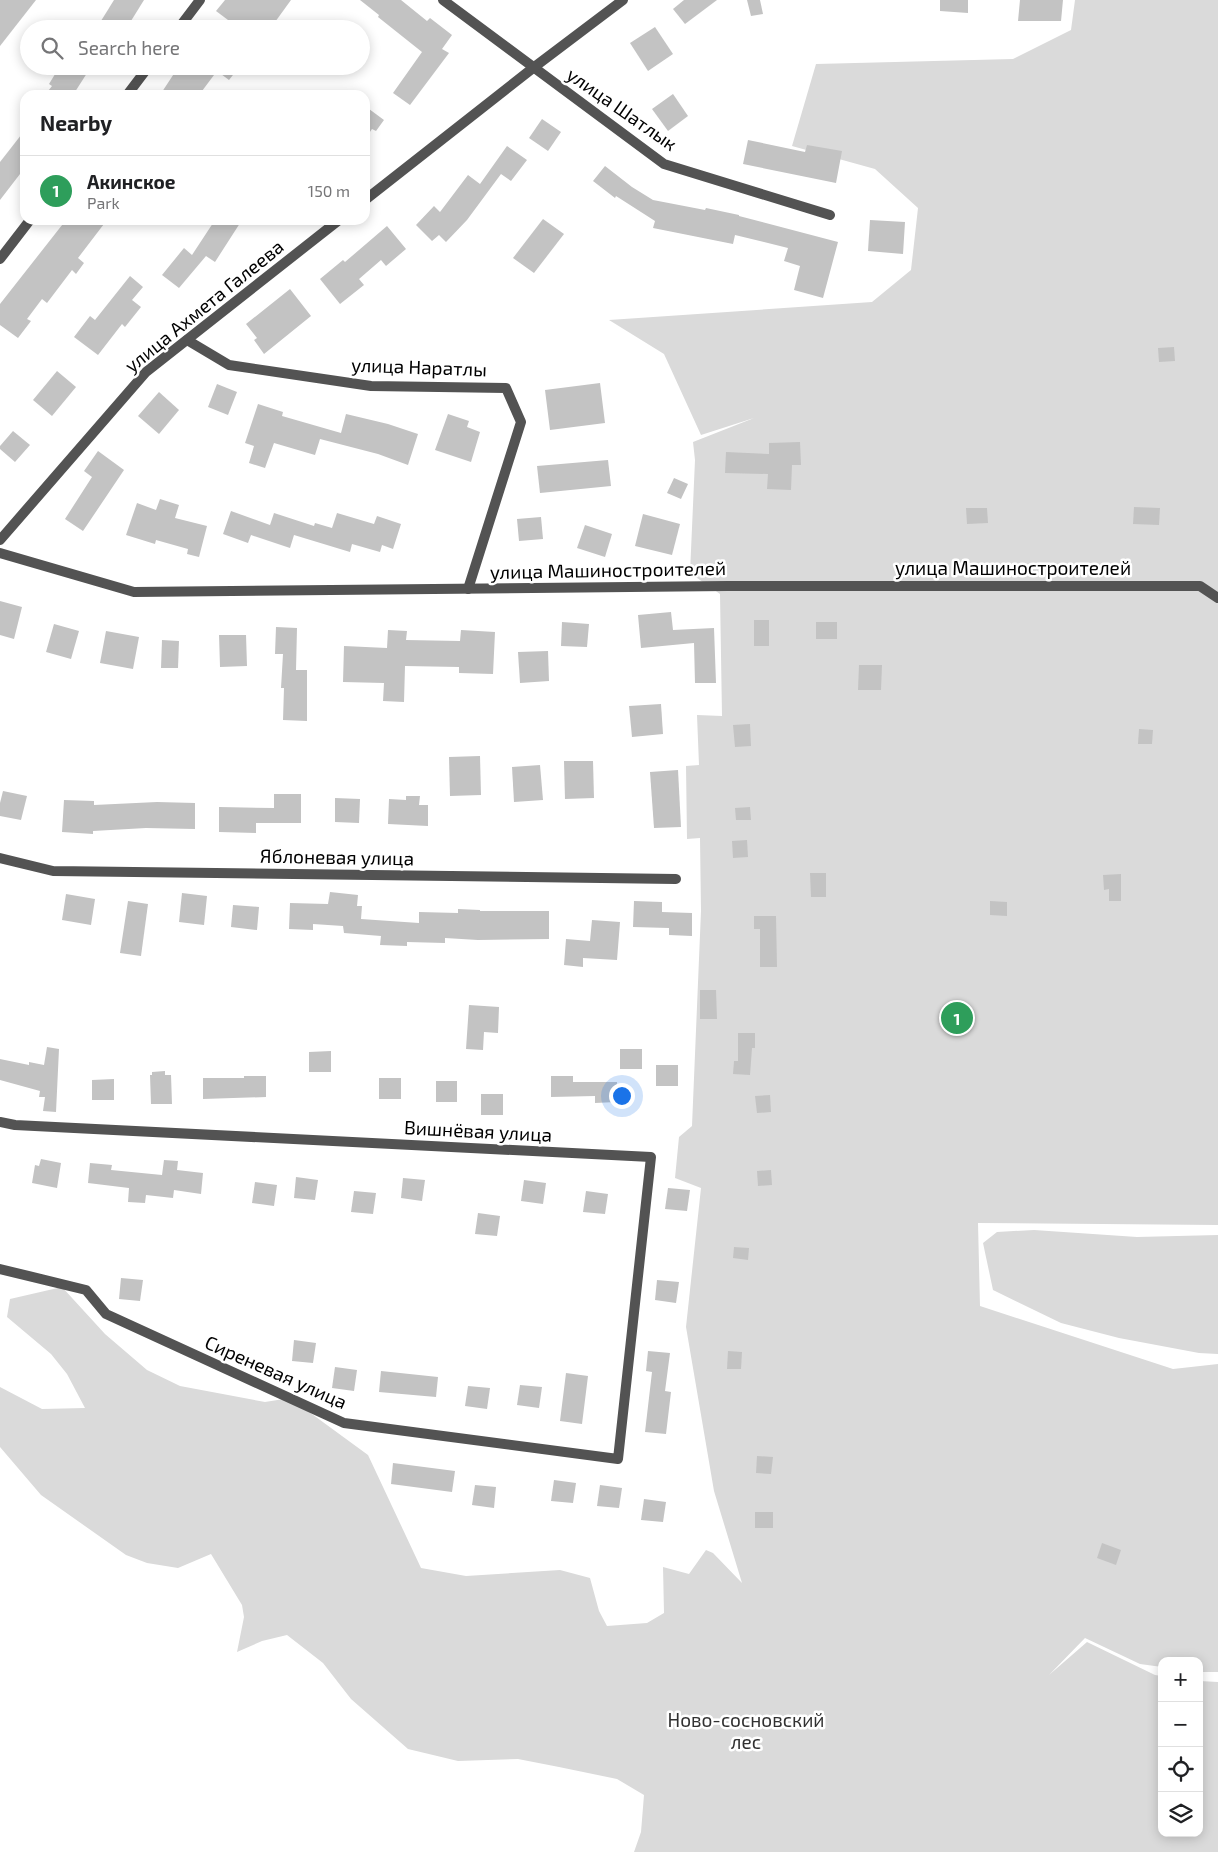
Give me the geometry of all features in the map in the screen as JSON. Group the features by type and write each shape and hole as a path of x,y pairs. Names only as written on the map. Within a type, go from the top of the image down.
{"street":[{"path":"185,20 200,0"},
{"name":"улица Шатлык","path":"442,0 664,164 830,216"},
{"path":"370,196 623,0"},
{"path":"131,90 142,75"},
{"path":"0,259 26,225"},
{"name":"улица Ахмета Галеева","path":"0,540 146,372 333,225"},
{"name":"улица Наратлы","path":"187,340 229,365 371,386 506,388 521,422 468,589"},
{"name":"улица Машиностроителей","path":"0,552 134,592 727,586 1200,586 1218,598"},
{"name":"Яблоневая улица","path":"0,858 53,871 676,879"},
{"name":"Вишнёвая улица","path":"0,1122 16,1125 651,1158 618,1460"},
{"name":"Сиреневая улица","path":"0,1269 86,1290 106,1314 344,1423 618,1460"}],"green space":[{"name":"Ново-сосновский лес","path":"1075,0 1218,0 1218,1225 978,1223 980,1306 1173,1369 1218,1364 1218,1672 1203,1672 1203,1657 1158,1657 1158,1666 1140,1664 1085,1638 1049,1675 1087,1642 1158,1675 1158,1837 1203,1837 1203,1681 1218,1682 1218,1852 634,1852 641,1832 644,1795 617,1779 518,1759 458,1761 408,1749 351,1699 323,1663 287,1635 262,1641 237,1652 244,1617 242,1605 211,1554 178,1568 147,1563 126,1555 41,1495 0,1447 0,1387 42,1409 85,1408 67,1374 51,1354 7,1317 10,1299 62,1287 105,1334 147,1370 180,1386 265,1402 290,1398 368,1455 421,1568 466,1576 560,1570 590,1578 599,1611 607,1626 647,1623 664,1613 663,1567 689,1574 706,1550 713,1553 742,1583 714,1491 686,1327 701,1188 675,1178 679,1137 692,1126 701,911 700,838 687,839 686,766 699,765 697,715 722,716 720,594 690,573 695,460 693,442 754,418 701,435 664,354 609,320 872,302 911,270 918,208 875,169 792,146 816,64 1013,59 1071,30"},
{"path":"1034,1230 1137,1237 1218,1235 1218,1354 1199,1353 1119,1338 1061,1323 993,1290 983,1243 997,1232"}],"building":[{"path":"0,0 36,0 20,20 0,46"},
{"path":"114,0 144,0 132,20 102,20"},
{"path":"225,0 291,0 277,20 228,20 216,11"},
{"path":"360,0 401,0 427,21 430,18 452,35 442,49 449,53 410,105 393,93 422,52"},
{"path":"684,0 717,0 685,24 673,9"},
{"path":"747,0 760,0 763,14 751,16"},
{"path":"940,0 968,0 968,13 940,11"},
{"path":"1020,0 1063,0 1061,21 1018,21"},
{"path":"655,27 673,54 648,71 630,43"},
{"path":"54,75 86,75 76,90 49,90 52,86 49,84"},
{"path":"173,75 214,75 203,90 163,90"},
{"path":"222,75 233,75 229,80"},
{"path":"673,94 688,116 668,131 652,109"},
{"path":"370,110 384,120 376,131 372,129 370,132"},
{"path":"542,119 561,132 548,151 529,138"},
{"path":"20,136 20,174 0,200 0,162"},
{"path":"748,140 805,152 807,145 842,151 836,183 743,164"},
{"path":"507,146 527,160 511,181 501,174 467,220 446,242 439,235 432,241 416,225 434,206 440,212 468,175 480,184"},
{"path":"605,166 632,187 653,200 739,215 838,242 823,298 794,290 800,266 784,261 788,248 735,235 733,244 653,228 655,221 616,196 615,198 593,181"},
{"path":"543,219 564,234 534,273 513,258"},
{"path":"870,220 905,222 903,254 868,251"},
{"path":"62,225 103,225 78,258 84,263 76,274 72,270 47,303 42,299 27,319 31,321 18,338 0,325 0,304"},
{"path":"212,225 239,225 215,262 206,256 179,288 162,275 184,248 192,255"},
{"path":"387,226 406,249 386,266 381,260 359,279 364,285 340,304 320,279 343,260 345,262"},
{"path":"130,276 143,287 132,300 141,307 125,327 122,324 98,355 74,337 90,316 95,320"},
{"path":"290,289 311,316 264,354 254,340 257,338 246,324"},
{"path":"1174,347 1175,361 1159,362 1158,348"},
{"path":"57,371 76,387 52,416 33,400"},
{"path":"600,383 605,423 550,430 545,390"},
{"path":"217,384 237,392 228,415 208,407"},
{"path":"159,392 179,410 159,434 138,416"},
{"path":"258,404 283,412 282,416 341,433 346,414 388,424 418,434 408,465 378,454 320,439 315,455 274,443 265,468 249,463 254,446 245,443"},
{"path":"448,414 469,421 467,427 480,432 471,462 435,450"},
{"path":"13,431 30,445 15,462 0,449 0,446"},
{"path":"800,442 801,465 792,465 791,490 767,489 768,474 725,473 726,452 769,454 769,443"},
{"path":"98,451 124,470 83,531 65,519 92,477 84,471"},
{"path":"608,460 611,486 540,493 537,466"},
{"path":"674,478 688,484 681,499 667,493"},
{"path":"160,499 179,505 175,518 207,526 199,557 187,554 188,549 156,540 155,544 126,535 137,503 156,510"},
{"path":"1134,507 1160,508 1159,525 1133,524"},
{"path":"966,508 987,508 988,523 967,524"},
{"path":"231,511 270,525 274,513 314,526 315,523 332,528 337,513 374,524 377,516 401,524 393,549 382,545 380,552 352,544 350,552 294,535 290,548 251,535 248,543 223,534"},
{"path":"643,514 680,524 672,555 635,546"},
{"path":"541,517 543,539 519,541 517,519"},
{"path":"585,525 612,534 605,557 577,548"},
{"path":"0,601 22,607 14,639 0,635"},
{"path":"671,612 673,630 714,628 716,683 695,683 694,643 641,648 638,615"},
{"path":"754,620 769,620 769,646 754,646"},
{"path":"562,622 589,624 587,647 561,646"},
{"path":"816,622 837,622 837,639 816,639"},
{"path":"54,624 79,631 71,659 46,652"},
{"path":"276,627 297,628 296,670 307,670 307,721 283,720 284,688 281,688 283,654 275,654"},
{"path":"388,630 407,631 406,640 460,641 461,630 495,632 493,674 459,673 459,667 405,666 404,702 383,701 384,683 343,682 344,646 387,648"},
{"path":"106,631 139,637 133,669 100,663"},
{"path":"219,635 246,635 247,666 220,667"},
{"path":"162,640 179,641 178,668 161,668"},
{"path":"548,651 549,681 520,683 518,652"},
{"path":"859,665 882,665 881,690 858,690"},
{"path":"661,704 663,734 632,737 629,706"},
{"path":"750,724 751,746 735,747 733,725"},
{"path":"1139,729 1153,730 1152,744 1138,744"},
{"path":"480,756 481,795 450,796 449,757"},
{"path":"564,761 593,761 594,798 565,799"},
{"path":"540,765 543,800 514,802 512,767"},
{"path":"678,770 681,827 654,828 650,772"},
{"path":"3,791 27,796 21,820 0,816 0,803"},
{"path":"274,794 301,794 301,823 256,823 256,833 219,832 219,807 274,808"},
{"path":"406,796 420,796 419,805 428,805 428,826 388,824 389,799 406,800"},
{"path":"335,798 360,799 359,823 335,822"},
{"path":"64,800 94,801 94,805 157,802 195,803 195,829 146,828 93,831 93,834 62,832"},
{"path":"750,807 751,820 736,820 735,808"},
{"path":"747,840 748,857 733,858 732,841"},
{"path":"810,873 826,873 826,897 811,897"},
{"path":"1121,874 1121,901 1109,901 1109,889 1104,890 1103,875"},
{"path":"330,892 358,895 357,906 362,906 361,919 419,923 419,912 458,913 458,909 480,911 549,911 549,939 478,940 445,938 445,943 407,942 407,946 380,945 381,936 344,933 343,926 313,924 313,930 289,929 290,903 328,904"},
{"path":"182,893 207,896 204,925 179,922"},
{"path":"66,894 95,899 91,925 62,920"},
{"path":"128,901 148,904 141,956 120,953"},
{"path":"634,901 662,902 662,912 692,913 692,936 669,935 669,928 633,927"},
{"path":"990,901 1007,902 1007,916 990,915"},
{"path":"233,905 259,907 257,930 231,927"},
{"path":"754,916 776,916 777,967 760,967 760,929 754,929"},
{"path":"592,920 620,922 617,960 583,958 583,967 564,965 566,939 590,941"},
{"path":"700,990 716,990 717,1019 700,1019"},
{"path":"469,1005 499,1007 498,1033 484,1032 483,1050 466,1049"},
{"path":"738,1033 755,1033 755,1048 752,1048 750,1075 733,1074 734,1061 738,1061"},
{"path":"47,1047 59,1049 56,1112 43,1111 45,1097 39,1097 40,1091 0,1080 0,1059 29,1065 29,1062 44,1065"},
{"path":"620,1049 642,1049 642,1069 620,1069"},
{"path":"331,1051 331,1072 309,1072 309,1052"},
{"path":"656,1065 678,1065 678,1086 656,1086"},
{"path":"165,1071 165,1075 171,1075 172,1104 151,1104 150,1075 152,1075 152,1072"},
{"path":"244,1076 266,1076 266,1097 203,1099 203,1078 244,1078"},
{"path":"551,1076 573,1076 573,1082 617,1082 616,1102 595,1103 595,1096 551,1097"},
{"path":"379,1078 401,1078 401,1099 379,1099"},
{"path":"114,1079 114,1100 92,1100 92,1080"},
{"path":"436,1081 457,1081 457,1102 436,1102"},
{"path":"481,1094 503,1094 503,1115 481,1115"},
{"path":"770,1095 771,1112 757,1113 755,1096"},
{"path":"41,1159 61,1163 57,1188 32,1183 35,1165 39,1166"},
{"path":"164,1160 178,1161 177,1170 203,1173 201,1194 174,1190 173,1198 146,1195 145,1203 128,1202 129,1188 88,1183 90,1163 112,1165 111,1170 162,1175"},
{"path":"771,1170 772,1185 758,1186 757,1171"},
{"path":"296,1177 318,1180 315,1200 294,1198"},
{"path":"403,1178 425,1180 422,1201 401,1198"},
{"path":"524,1180 546,1183 543,1204 521,1201"},
{"path":"255,1182 277,1185 274,1206 252,1203"},
{"path":"668,1188 690,1190 687,1211 665,1209"},
{"path":"354,1191 376,1193 373,1214 351,1212"},
{"path":"586,1191 608,1194 605,1214 583,1212"},
{"path":"478,1213 500,1216 497,1236 475,1234"},
{"path":"734,1247 749,1248 748,1260 733,1258"},
{"path":"121,1278 143,1280 140,1301 119,1299"},
{"path":"657,1280 679,1282 676,1303 655,1300"},
{"path":"294,1340 316,1343 313,1363 292,1361"},
{"path":"648,1351 670,1353 665,1391 671,1392 666,1434 645,1432 652,1372 646,1371"},
{"path":"728,1351 742,1352 741,1369 727,1369"},
{"path":"335,1367 357,1370 354,1391 332,1388"},
{"path":"381,1371 438,1377 436,1397 379,1392"},
{"path":"566,1373 588,1376 582,1424 560,1421"},
{"path":"520,1385 542,1387 539,1408 517,1405"},
{"path":"468,1386 490,1388 487,1409 465,1406"},
{"path":"757,1456 773,1457 771,1474 756,1473"},
{"path":"393,1463 455,1471 452,1492 391,1484"},
{"path":"554,1480 576,1483 573,1503 551,1501"},
{"path":"475,1485 496,1487 494,1508 472,1505"},
{"path":"600,1485 622,1488 619,1508 597,1506"},
{"path":"644,1499 666,1502 663,1522 641,1520"},
{"path":"755,1512 773,1512 773,1528 755,1528"},
{"path":"1102,1543 1121,1550 1116,1565 1097,1558"}],"place":[{"name":"Акинское","path":"957,1018"}]}
